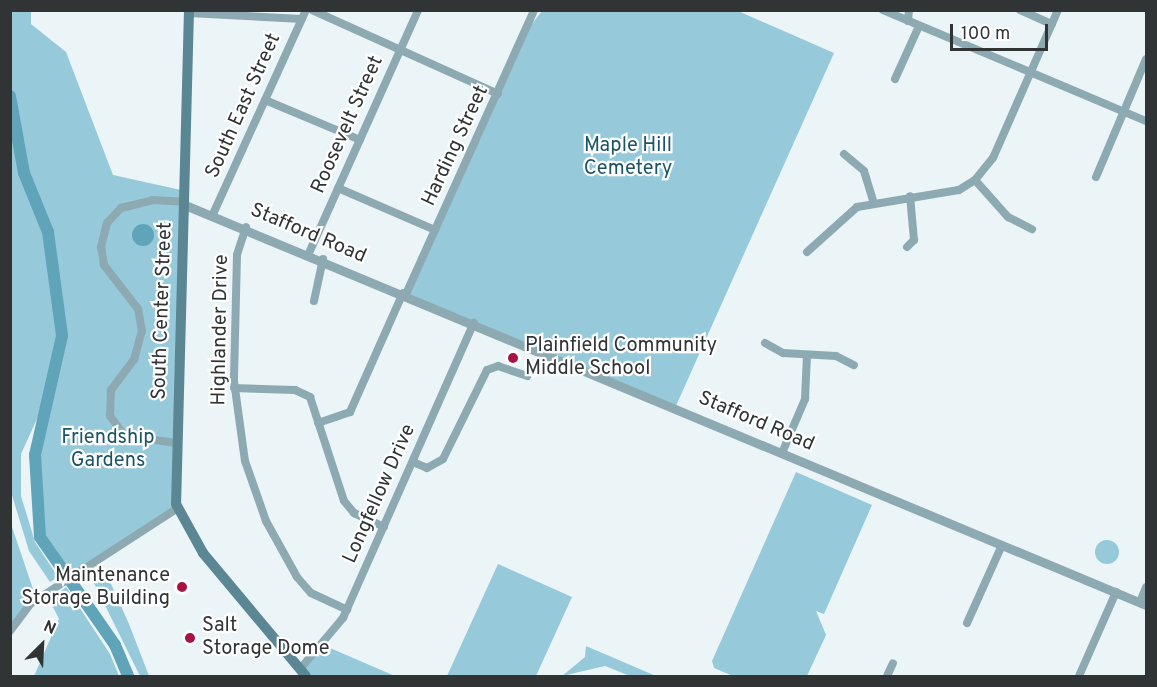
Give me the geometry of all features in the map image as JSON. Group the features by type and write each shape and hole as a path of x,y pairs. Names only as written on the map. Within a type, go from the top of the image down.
{"main road":[{"name":"South Center Street","path":"189,12 185,204 175,443 178,507 203,553 303,673"}],"street":[{"path":"312,10 498,94"},
{"name":"Roosevelt Street","path":"309,254 418,10"},
{"name":"Harding Street","path":"318,423 350,412 498,94 534,10"},
{"path":"883,10 1146,121"},
{"path":"908,21 909,10"},
{"path":"1020,10 1052,24"},
{"path":"807,252 837,220 873,201 959,190 975,180 990,164 1058,10"},
{"path":"189,12 304,14"},
{"name":"South East Street","path":"213,214 304,14"},
{"path":"895,79 919,26"},
{"path":"1096,177 1146,59"},
{"path":"265,100 360,140"},
{"path":"844,154 864,171 873,201"},
{"path":"975,180 1008,217 1032,229"},
{"path":"338,188 435,230"},
{"path":"907,247 914,240 910,196"},
{"path":"175,443 124,435 110,416 111,390 134,360 142,331 138,309 104,265 101,247 107,223 121,208 152,200 185,204"},
{"name":"Stafford Road","path":"185,204 405,293 1143,604"},
{"name":"Highlander Drive","path":"246,228 237,255 234,388 245,461 275,540 307,590 347,609"},
{"path":"314,301 323,259"},
{"name":"Longfellow Drive","path":"303,673 347,609 474,322"},
{"path":"765,343 783,353 836,356 854,365"},
{"path":"782,453 805,399 807,356"},
{"path":"413,462 427,468 444,459 487,370 498,366 527,376"},
{"path":"234,388 300,391 313,402 344,501 384,527"},
{"path":"10,631 30,604 178,507"},
{"path":"967,622 1002,545"},
{"path":"1143,604 1146,586"},
{"path":"1080,676 1116,592"},
{"path":"887,676 893,663"}],"green space":[{"name":"Friendship Gardens","path":"31,10 31,24 66,52 113,175 181,190 178,508 73,575 44,532 35,455 41,410 21,454 21,496 35,542 58,577 50,582 29,551 11,492 10,11"},
{"name":"Maple Hill Cemetery","path":"542,11 738,11 834,53 675,408 406,294 522,37"},
{"path":"796,472 872,505 824,614 816,611 826,635 807,676 733,676 714,668 712,661"},
{"path":"10,521 34,592 10,631"},
{"path":"1107,540 1115,544 1119,552 1115,560 1107,564 1099,560 1095,552 1099,544"},
{"path":"498,564 572,597 536,676 447,676"},
{"path":"103,566 149,676 140,676 90,575"},
{"path":"66,587 110,654 119,676 34,676 59,619 50,601"},
{"path":"323,645 395,676 306,676 300,669"},
{"path":"586,646 656,676 630,676 605,666 562,676 585,657"}],"shaded area":[{"path":"143,224 151,227 154,235 151,243 143,246 135,243 132,235 135,227"}],"waterway":[{"path":"10,96 24,173 48,232 62,336 35,455 40,537 115,645 128,676"}],"place":[{"name":"Plainfield Community Middle School","path":"513,358"},
{"name":"Maintenance Storage Building","path":"182,587"},
{"name":"Salt Storage Dome","path":"190,638"}]}
